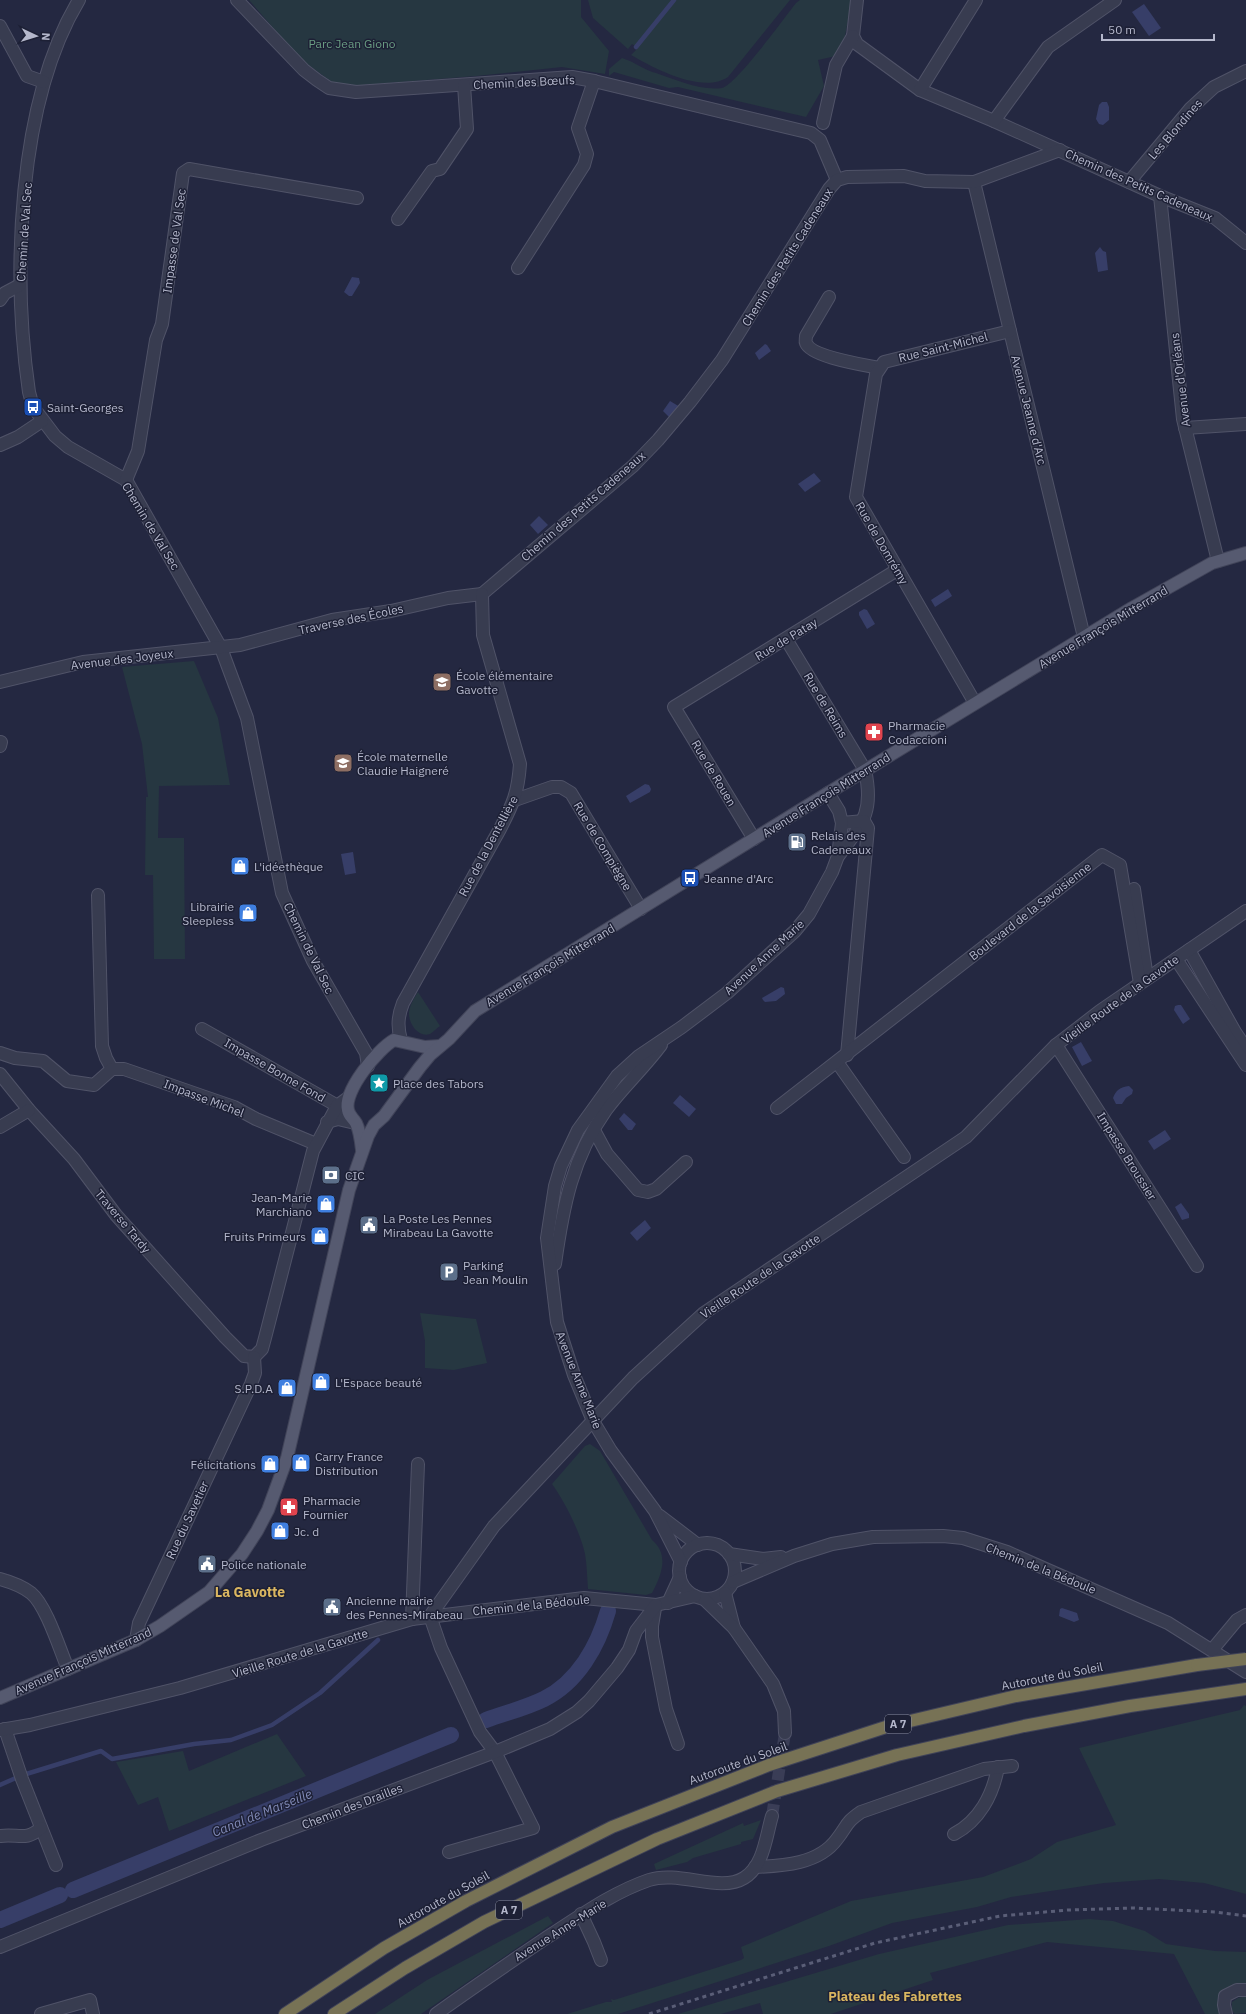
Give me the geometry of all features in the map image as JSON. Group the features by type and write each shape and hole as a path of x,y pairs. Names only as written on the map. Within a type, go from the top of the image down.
{"highway":[{"name":"Autoroute du Soleil","path":"285,2014 384,1948 466,1900 612,1827 769,1765 889,1726 1016,1696 1197,1665 1246,1659"},
{"name":"A 7","path":"334,2014 405,1968 484,1922 657,1839 777,1791 897,1755 1024,1726 1130,1706 1246,1689"}],"main road":[{"name":"Avenue François Mitterrand","path":"0,1698 136,1640 160,1626 209,1592 242,1554 257,1531 268,1510 287,1458 349,1190 362,1151 374,1124 384,1116 420,1066 475,1012 865,770 1084,637 1162,591 1218,561 1246,553"},
{"path":"348,1111 348,1098 368,1066 388,1043 394,1040 406,1041 425,1047 440,1046"},
{"path":"406,1041 420,1055 420,1066"},
{"name":"Avenue François Mitterrand","path":"348,1111 356,1123 362,1151"},
{"path":"356,1123 366,1126 374,1124"}],"street":[{"name":"Chemin de Val Sec","path":"78,0 54,52 44,82 30,145 22,232 20,286 29,392 33,407 42,421 55,436 68,447 126,480 221,648 247,718 282,893 313,960 366,1053 368,1066"},
{"name":"Chemin des Bœufs","path":"238,0 304,70 330,88 356,92 572,77 811,133 820,140 837,180"},
{"path":"823,123 836,65 853,36 858,0"},
{"path":"920,90 976,0"},
{"path":"994,121 1048,47 1115,0"},
{"path":"0,26 27,76 44,82"},
{"path":"853,36 857,44 868,54 920,90 1060,150"},
{"name":"Les Blondines","path":"1129,182 1190,109 1214,87 1246,71"},
{"path":"518,268 584,165 587,154 578,128 594,81"},
{"path":"398,219 432,171 440,169 467,128 464,85"},
{"name":"Chemin des Petits Cadeneaux","path":"482,594 633,466 658,440 690,402 722,360 829,189 837,180 847,177 904,176 924,180 974,182 1060,150 1160,196 1215,218 1246,243"},
{"name":"Impasse de Val Sec","path":"126,480 138,451 156,340 162,324 183,173 189,169 357,198"},
{"name":"Avenue Jeanne d'Arc","path":"974,182 1084,637"},
{"name":"Avenue d'Orléans","path":"1160,196 1185,428 1218,561"},
{"path":"0,300 5,293 20,286"},
{"path":"830,296 806,336 806,343 810,348 832,358 879,368"},
{"name":"Rue Saint-Michel","path":"879,368 884,362 1010,331"},
{"name":"Rue de Domrémy","path":"879,368 876,374 856,496 975,704"},
{"path":"0,445 18,437 42,421"},
{"path":"1185,428 1246,424"},
{"name":"Rue de Patay","path":"674,707 897,570"},
{"name":"Traverse des Écoles","path":"221,648 240,645 332,620 391,611 448,598 482,594"},
{"name":"Rue de la Dentellière","path":"406,1041 398,1027 399,1014 403,1003 515,800 519,786 520,764 483,634 482,594"},
{"name":"Rue de Reims","path":"786,639 865,770"},
{"name":"Avenue des Joyeux","path":"0,682 83,662 221,648"},
{"name":"Rue de Rouen","path":"674,707 754,839"},
{"name":"Avenue Anne Marie","path":"838,856 864,821 870,790 865,770"},
{"name":"Rue de Compiègne","path":"515,800 552,787 561,787 571,793 641,909"},
{"name":"Avenue Anne Marie","path":"681,1562 655,1512 611,1451 593,1421 574,1374 556,1322 548,1238 555,1186 561,1166 578,1130 617,1076 634,1061 727,993 795,930 809,914 832,872 838,856 842,823 839,811 828,793"},
{"path":"842,823 864,821 868,828 842,1058 904,1157"},
{"name":"Boulevard de la Savoisienne","path":"778,1108 1102,855 1120,865 1143,981"},
{"path":"1134,889 1143,981"},
{"path":"0,1053 15,1058 43,1061 67,1081 94,1085 112,1069 102,1046 98,895"},
{"name":"Vieille Route de la Gavotte","path":"2,1729 30,1725 180,1688 412,1619 430,1616 494,1526 633,1378 704,1313 966,1137 1056,1045 1100,1011 1246,911"},
{"path":"1189,950 1235,1032 1246,1048"},
{"path":"1176,959 1246,1065"},
{"name":"Impasse Bonne Fond","path":"202,1028 348,1111"},
{"name":"Avenue Anne Marie","path":"552,1281 568,1190 582,1149 621,1091 649,1061 667,1038"},
{"name":"Impasse Broussier","path":"1056,1045 1197,1266"},
{"name":"Impasse Michel","path":"112,1069 124,1069 234,1107 256,1119 316,1144"},
{"name":"Traverse Tardy","path":"0,1074 29,1110 74,1160 116,1215 225,1337 244,1356 254,1357"},
{"path":"603,1095 596,1113 581,1138 582,1149 607,1154"},
{"path":"254,1357 262,1349 266,1338 316,1144 337,1106 348,1098"},
{"path":"0,1127 29,1110"},
{"path":"327,1122 338,1119 356,1123"},
{"path":"594,1130 607,1154 638,1190 648,1192 656,1189 686,1162"},
{"name":"Rue du Savetier","path":"136,1640 139,1623 251,1384 255,1373 254,1357"},
{"path":"412,1619 418,1464"},
{"name":"Avenue Anne Marie","path":"655,1512 698,1545"},
{"name":"Chemin de la Bédoule","path":"733,1582 794,1556 826,1546 873,1537 943,1536 963,1538 1008,1552 1084,1584 1168,1623 1246,1672"},
{"path":"668,1603 680,1577 681,1562 688,1552 698,1545 715,1545 729,1554 734,1563 735,1572 733,1582 725,1593 715,1598 699,1598"},
{"name":"Chemin de la Bédoule","path":"729,1554 763,1559 794,1556"},
{"path":"680,1577 685,1588 734,1628 773,1684 784,1711 785,1733"},
{"path":"0,1579 17,1584 32,1594 43,1608 68,1669"},
{"path":"725,1593 734,1628"},
{"name":"Chemin de la Bédoule","path":"430,1616 584,1598 656,1605 699,1598"},
{"path":"656,1605 652,1626 652,1637 666,1709 678,1744"},
{"name":"Chemin des Drailles","path":"0,1947 261,1840 495,1752 565,1721 589,1701 617,1668 629,1650 636,1631 656,1605"},
{"path":"1212,1650 1237,1620 1246,1615"},
{"path":"430,1616 441,1648 480,1732 495,1752 533,1828 448,1852"},
{"path":"2,1729 56,1865"},
{"path":"755,1867 786,1866 824,1853 837,1839 847,1821 861,1812 984,1769 1012,1766"},
{"path":"954,1834 967,1828 978,1816 992,1792 998,1767"},
{"name":"Avenue Anne-Marie","path":"436,2014 581,1914 628,1889 650,1880 669,1877 734,1884 746,1878 755,1867 761,1855 772,1816"},
{"path":"0,1836 8,1834 25,1837 33,1835 41,1828"},
{"path":"581,1914 601,1960"},
{"path":"1226,2014 1224,2005 1225,1996 1237,1990 1246,1990"},
{"path":"41,2014 90,2000 93,2014"}],"green space":[{"name":"Parc Jean Giono","path":"249,0 581,0 581,17 609,51 605,74 562,67 476,76 339,87 300,59"},
{"path":"588,0 790,0 728,77 718,82 706,83 679,78 653,67 631,55 638,48 632,44 628,49 593,18"},
{"path":"800,0 852,0 845,36 836,56 818,60 824,86 806,117 678,87 669,88 614,72 609,76 609,69 622,58 652,72 689,84 714,89 722,88 729,84 749,63 796,3"},
{"path":"194,661 218,718 230,785 159,786 158,838 184,838 185,959 154,959 153,875 145,875 146,797 148,797 142,744 122,667"},
{"path":"418,992 440,1026 430,1034 426,1035 415,1029 409,1016 412,1002"},
{"path":"420,1313 476,1319 487,1363 454,1370 425,1368 425,1341"},
{"path":"590,1444 600,1451 652,1540 661,1552 661,1573 652,1593 646,1595 588,1589 586,1558 580,1537 567,1508 552,1484 585,1446"},
{"path":"1244,1705 1246,1706 1246,1894 1204,1883 1159,1879 1104,1883 1011,1897 977,1907 892,1923 829,1946 618,2014 567,2014 606,2002 612,2002 611,1999 614,2000 741,1960 744,1958 741,1947 851,1901 983,1877 1031,1859 1057,1842 1116,1825 1079,1748 1240,1710"},
{"path":"277,1734 306,1776 169,1831 158,1797 138,1805 116,1762 183,1751 189,1771"},
{"path":"761,1820 753,1839 693,1858 687,1862 656,1870 654,1864 743,1823 744,1826"},
{"path":"548,1916 553,1923 421,2014 375,2014 427,1980"},
{"path":"1089,1919 1113,1921 1145,1931 1166,1944 1215,1951 1246,1952 1246,1985 1227,1990 1221,2014 1205,2014 1174,1954 1047,1942 930,1973 933,1980 831,2014 763,2014 760,2003 721,2014 678,2014 879,1954 1008,1925"},
{"path":"1246,1996 1246,2013 1235,2014 1232,2011 1232,2002 1238,1998"}],"water":[{"path":"1144,4 1161,28 1149,36 1132,12"},
{"path":"1102,102 1107,102 1109,107 1109,120 1103,125 1099,124 1096,119 1099,105"},
{"path":"1100,247 1106,252 1108,270 1098,272 1095,253"},
{"path":"352,277 359,278 360,283 352,296 349,296 344,292"},
{"path":"765,344 771,351 759,360 755,353"},
{"path":"670,401 680,407 670,418 663,411"},
{"path":"814,473 821,481 805,492 798,484"},
{"path":"539,516 548,525 538,534 530,525"},
{"path":"948,589 952,596 935,607 931,600"},
{"path":"864,609 867,610 875,624 867,629 859,615 859,612"},
{"path":"645,784 649,785 651,789 650,792 630,803 626,796"},
{"path":"353,852 356,873 345,875 341,854"},
{"path":"781,987 784,988 785,994 776,1001 765,1002 763,1000 762,998"},
{"path":"1181,1005 1190,1019 1183,1024 1174,1010 1175,1006"},
{"path":"1081,1042 1092,1061 1082,1066 1072,1047"},
{"path":"1129,1086 1133,1090 1132,1094 1126,1098 1122,1104 1116,1104 1113,1098 1116,1093 1119,1089"},
{"path":"680,1095 696,1109 689,1117 673,1103"},
{"path":"624,1113 636,1124 632,1130 628,1130 619,1119"},
{"path":"1165,1130 1171,1139 1154,1150 1148,1141"},
{"path":"1181,1203 1189,1214 1189,1218 1182,1220 1175,1207"},
{"path":"645,1220 651,1228 637,1241 630,1233"},
{"path":"1062,1608 1077,1613 1079,1620 1074,1622 1059,1616 1060,1609"}],"waterway":[{"path":"636,47 674,0"},
{"name":"Canal de Marseille","path":"486,1720 523,1708 544,1699 567,1683 577,1673 592,1650 599,1637 608,1611"},
{"path":"23,1775 101,1751 112,1759 194,1744 231,1740 272,1725 320,1693 378,1640"},
{"name":"Canal de Marseille","path":"73,1890 451,1735"},
{"path":"0,1785 18,1777"},
{"name":"Canal de Marseille","path":"0,1920 60,1895"}],"tunnel":[{"path":"772,1816 785,1733"}],"railway":[{"path":"649,2014 875,1943 1000,1916 1068,1910 1134,1908 1215,1912 1246,1916"}],"place":[{"name":"Saint-Georges","path":"33,407"},
{"name":"École élémentaire Gavotte","path":"442,682"},
{"name":"Pharmacie Codaccioni","path":"874,732"},
{"name":"École maternelle Claudie Haigneré","path":"343,763"},
{"name":"Relais des Cadeneaux","path":"797,842"},
{"name":"L'idéethèque","path":"240,866"},
{"name":"Jeanne d'Arc","path":"690,878"},
{"name":"Librairie Sleepless","path":"248,913"},
{"name":"Place des Tabors","path":"379,1083"},
{"name":"CIC","path":"331,1175"},
{"name":"Jean-Marie Marchiano","path":"326,1204"},
{"name":"La Poste Les Pennes Mirabeau La Gavotte","path":"369,1225"},
{"name":"Fruits Primeurs","path":"320,1236"},
{"name":"Parking Jean Moulin","path":"449,1272"},
{"name":"L'Espace beauté","path":"321,1382"},
{"name":"S.P.D.A","path":"287,1388"},
{"name":"Carry France Distribution","path":"301,1463"},
{"name":"Félicitations","path":"270,1464"},
{"name":"Pharmacie Fournier","path":"289,1507"},
{"name":"Jc. d","path":"280,1531"},
{"name":"Police nationale","path":"207,1564"},
{"name":"Ancienne mairie des Pennes-Mirabeau","path":"332,1607"}],"district":[{"name":"La Gavotte","path":"250,1592"},
{"name":"Plateau des Fabrettes","path":"895,1996"}]}
